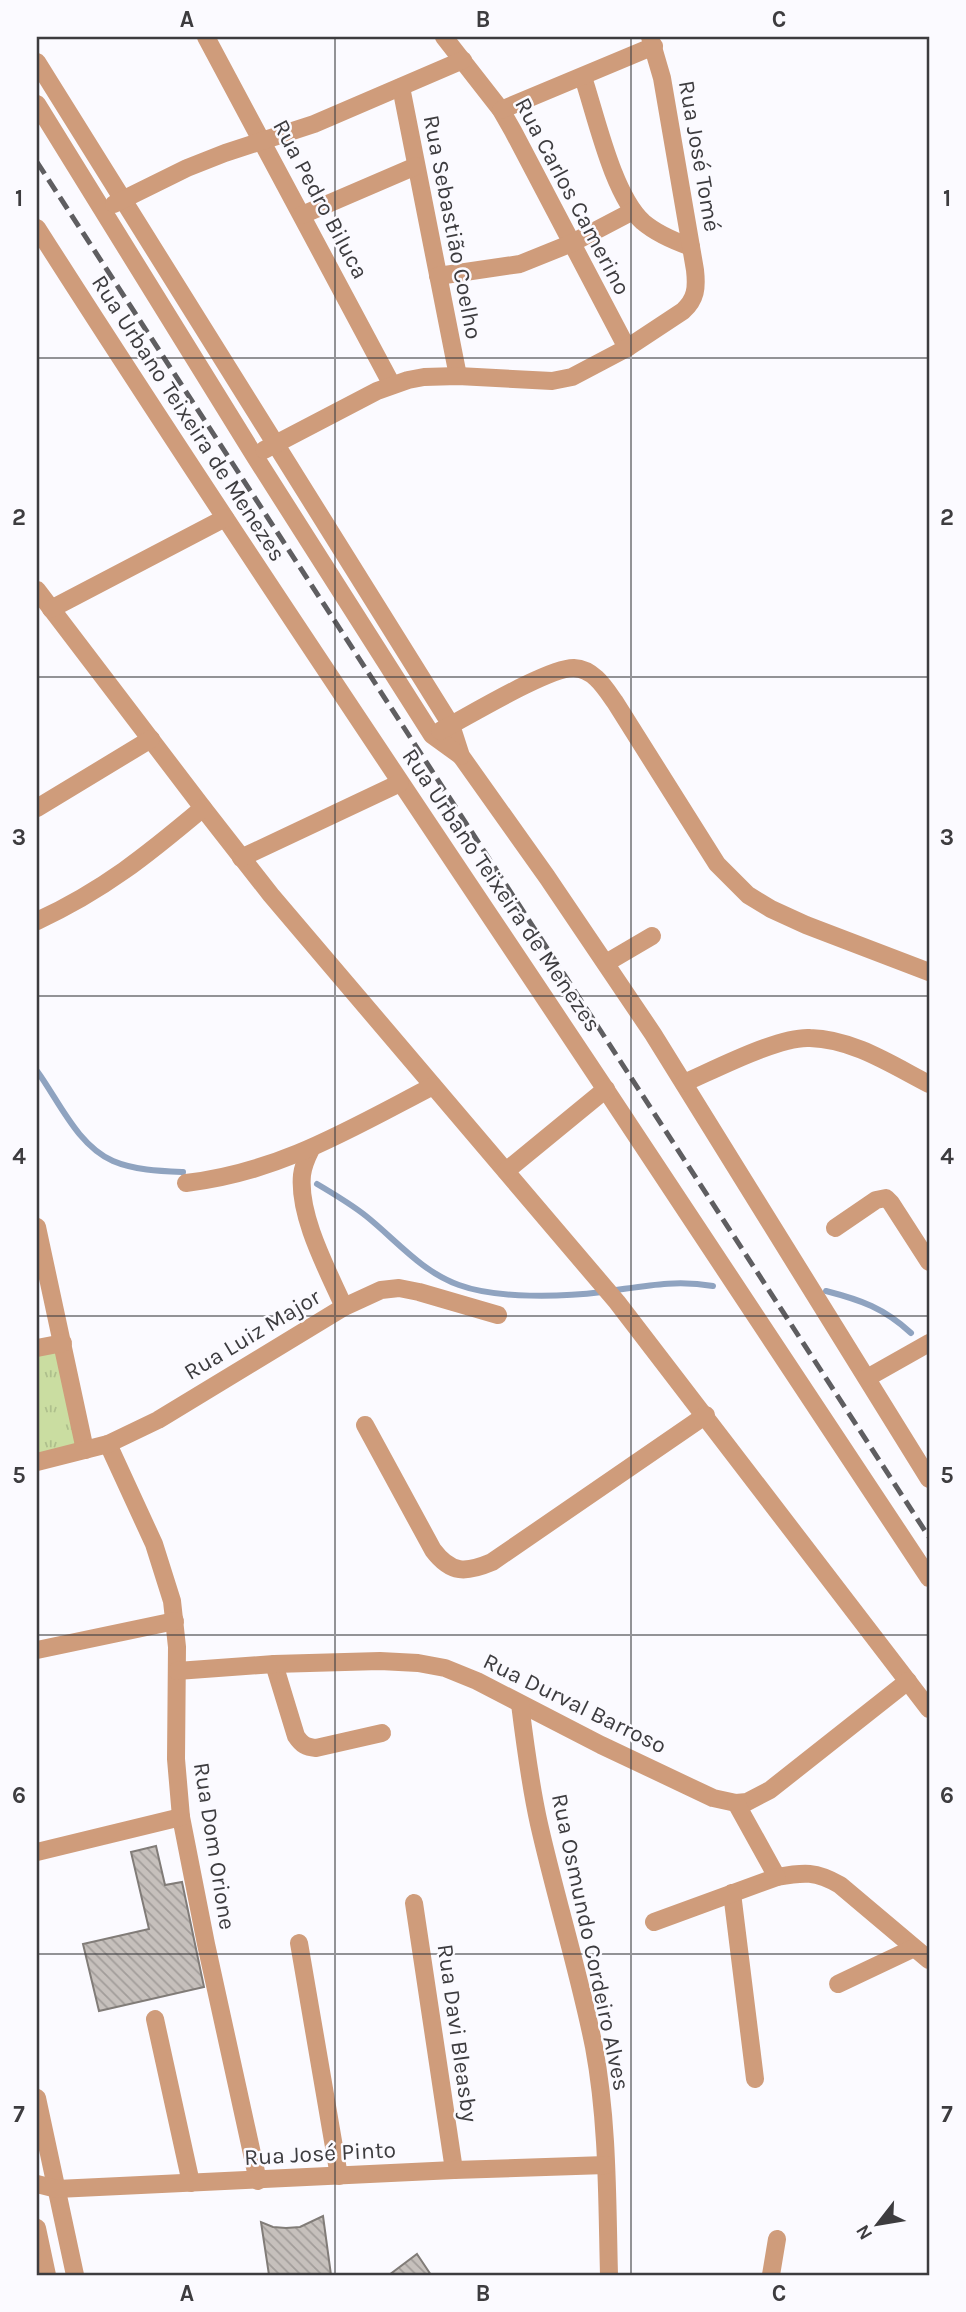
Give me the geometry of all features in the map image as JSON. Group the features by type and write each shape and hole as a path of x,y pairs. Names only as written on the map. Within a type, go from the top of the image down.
{"street":[{"name":"Rua Pedro Biluca","path":"206,37 392,385"},
{"name":"Rua Carlos Camerino","path":"444,37 501,110 627,348"},
{"path":"501,110 583,77 652,42"},
{"name":"Rua José Tomé","path":"627,348 683,311 695,296 697,286 664,89 652,42"},
{"path":"103,209 187,168 314,124 463,60"},
{"name":"Rua Urbano Teixeira de Menezes","path":"37,62 451,725 461,756 606,963 684,1083 929,1479"},
{"path":"583,77 616,179 633,211 656,231 691,247"},
{"name":"Rua Sebastião Coelho","path":"401,88 458,376"},
{"name":"Rua Urbano Teixeira de Menezes","path":"37,104 254,455 432,734 461,756"},
{"path":"302,215 416,166"},
{"path":"438,276 520,264 572,243 633,211"},
{"name":"Rua Urbano Teixeira de Menezes","path":"37,228 400,783 929,1578"},
{"path":"254,455 392,385 424,377 458,376 541,381 564,379 581,373 627,348"},
{"path":"51,609 225,518"},
{"path":"37,590 241,858 600,1280 929,1709"},
{"path":"432,734 548,674 576,668 590,673 615,702 717,864 748,895 806,925 929,972"},
{"path":"37,808 150,739"},
{"path":"241,858 400,783"},
{"path":"37,921 116,878 203,808"},
{"path":"606,963 652,936"},
{"path":"684,1083 777,1044 808,1037 839,1042 870,1054 929,1084"},
{"path":"186,1183 252,1170 311,1149 433,1086"},
{"path":"506,1171 606,1089"},
{"path":"311,1149 302,1176 303,1199 314,1236 344,1307"},
{"path":"835,1228 876,1200 886,1198 929,1262"},
{"path":"37,1227 85,1450"},
{"name":"Rua Luiz Major","path":"37,1462 107,1444 158,1420 344,1307 380,1290 400,1288 498,1315"},
{"path":"37,1348 63,1343"},
{"path":"867,1378 929,1343"},
{"path":"365,1425 433,1550 441,1560 461,1570 475,1569 492,1562 706,1415"},
{"name":"Rua Dom Orione","path":"107,1444 154,1544 167,1581 175,1620 176,1759 181,1816 258,2181"},
{"path":"37,1650 175,1620"},
{"name":"Rua Durval Barroso","path":"177,1671 274,1664 380,1661 445,1668 477,1681 601,1745 713,1798 736,1803"},
{"path":"274,1664 296,1736 307,1748 382,1733"},
{"path":"777,1877 736,1803 747,1802 770,1790 908,1681"},
{"name":"Rua Osmundo Cordeiro Alves","path":"520,1703 539,1825 578,1975 594,2049 606,2165 609,2275"},
{"path":"37,1852 181,1816"},
{"path":"654,1922 777,1877 807,1872 824,1876 840,1885 929,1960"},
{"path":"732,1894 755,2079"},
{"name":"Rua Davi Bleasby","path":"414,1903 454,2170"},
{"path":"299,1943 339,2176"},
{"path":"838,1984 914,1948"},
{"path":"155,2019 191,2183"},
{"path":"37,2098 75,2275"},
{"name":"Rua José Pinto","path":"37,2184 57,2189 606,2165"},
{"path":"37,2228 47,2275"},
{"path":"771,2275 777,2239"}],"green space":[{"path":"63,1343 85,1450 37,1462 37,1348"}],"building":[{"path":"156,1846 165,1885 182,1882 204,1987 99,2011 83,1944 149,1929 131,1852"},
{"path":"323,2216 331,2275 269,2275 261,2222 273,2227 300,2227"},
{"path":"417,2254 431,2275 389,2275"}],"waterway":[{"path":"37,1071 79,1133 100,1154 130,1166 183,1172"},
{"path":"317,1184 360,1212 433,1272 474,1290 510,1295 549,1296 671,1284 713,1286"},
{"path":"826,1291 872,1306 911,1333"}],"railway":[{"path":"37,162 929,1537"}]}
